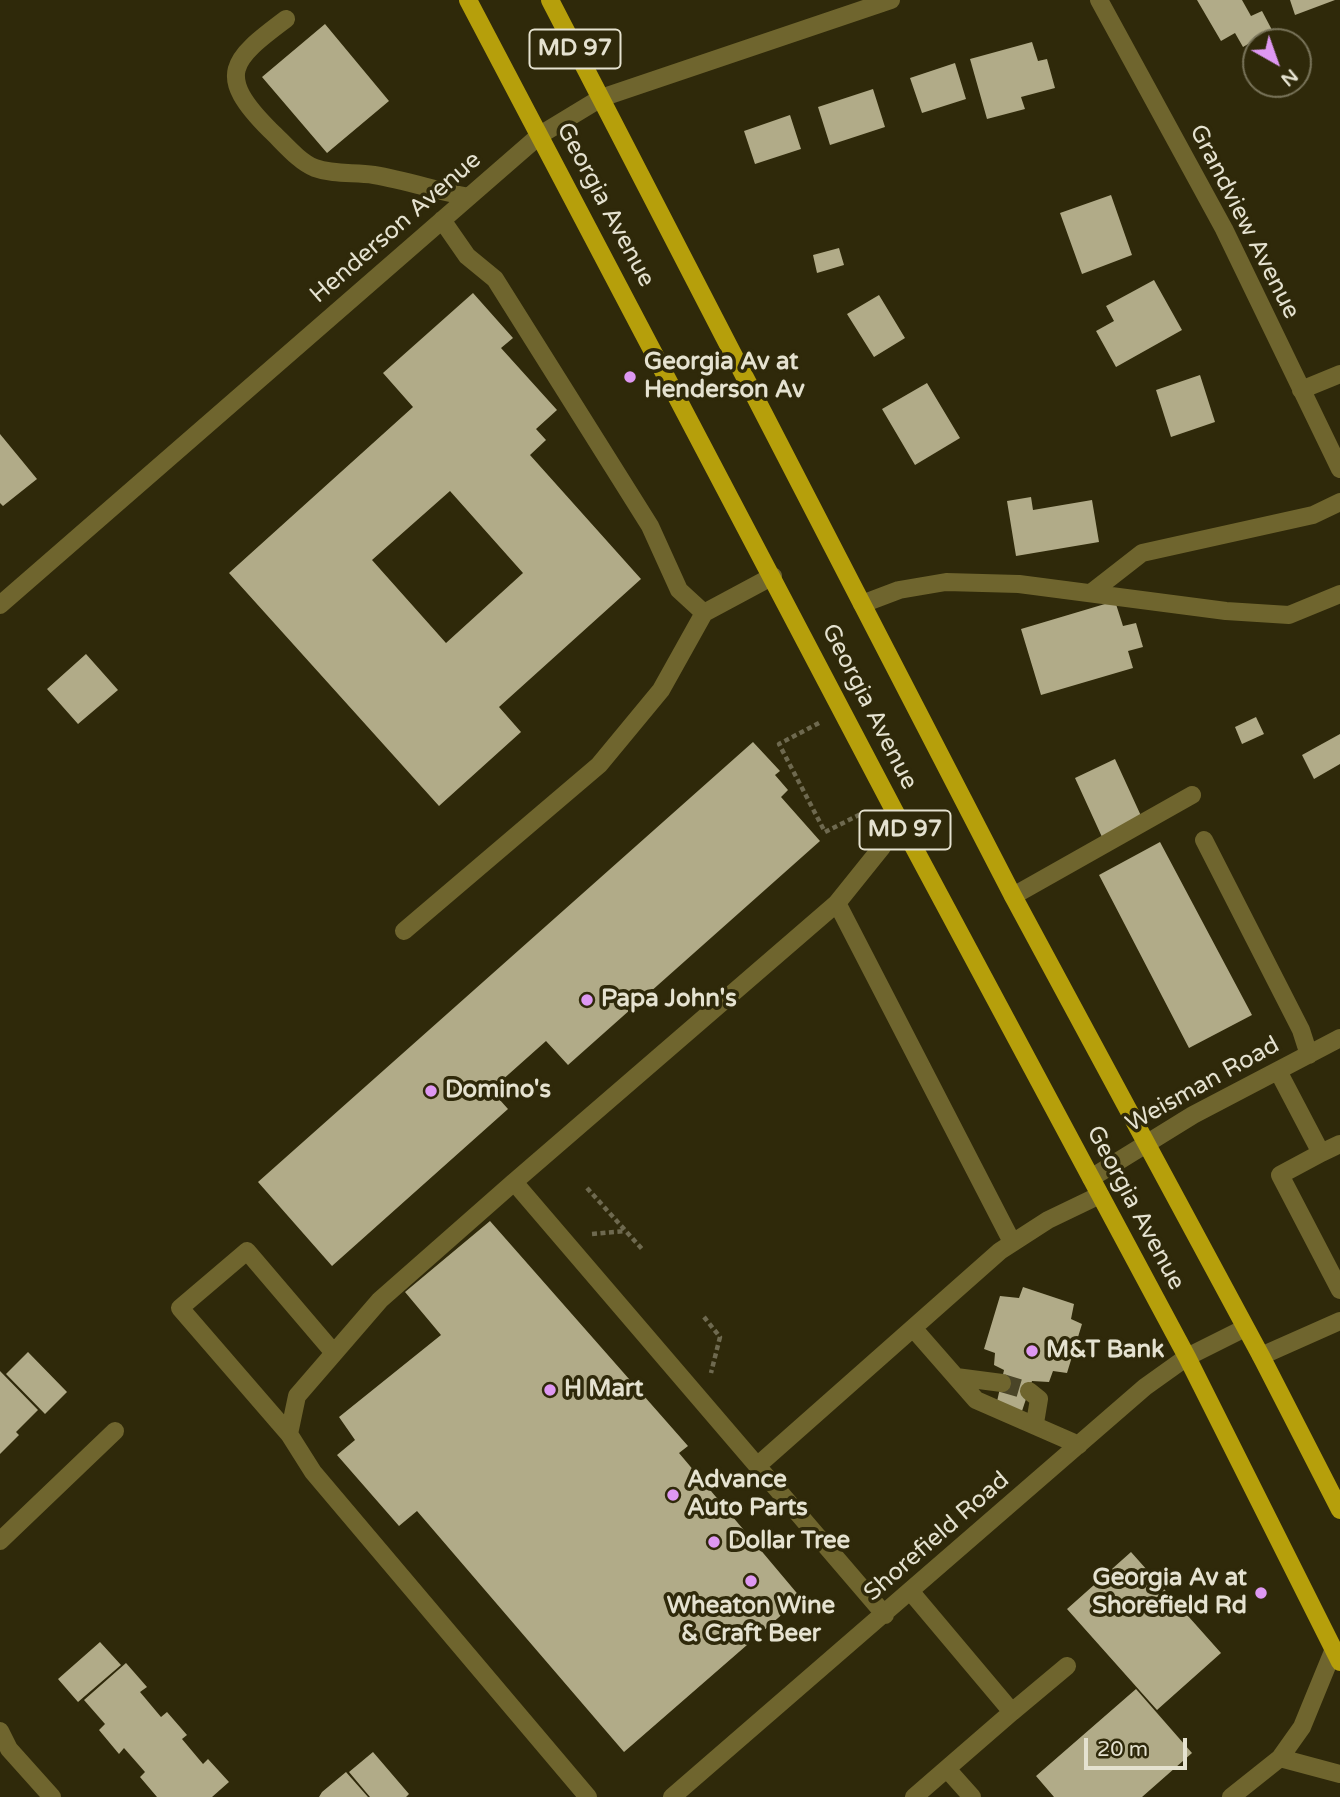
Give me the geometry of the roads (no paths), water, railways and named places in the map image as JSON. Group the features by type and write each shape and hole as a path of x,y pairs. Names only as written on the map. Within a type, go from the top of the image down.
{"main road":[{"name":"Georgia Avenue","path":"468,0 896,814 1187,1357 1337,1655"},
{"name":"Georgia Avenue","path":"550,0 1013,896 1261,1356 1340,1510"}],"street":[{"name":"Henderson Avenue","path":"0,605 540,135 601,98 891,0"},
{"name":"Grandview Avenue","path":"1099,0 1224,229 1340,469"},
{"path":"286,19 253,42 241,56 236,77 246,106 288,148 313,168 374,175 468,197"},
{"path":"442,220 467,256 495,279 650,526 679,590 704,613"},
{"path":"1301,390 1340,374"},
{"path":"1092,592 1142,553 1313,515 1340,502"},
{"path":"404,931 599,765 661,690 704,613 773,576"},
{"path":"862,604 899,590 946,582 1019,584 1226,611 1289,615 1340,594"},
{"path":"1013,896 1192,795"},
{"path":"289,1434 297,1396 380,1300 836,903 882,847 896,814"},
{"path":"1203,840 1301,1030 1309,1055"},
{"path":"836,903 1012,1242"},
{"name":"Weisman Road","path":"1091,1178 1146,1144 1340,1038"},
{"path":"1278,1071 1321,1153"},
{"path":"1340,1144 1280,1175 1340,1290"},
{"path":"513,1182 885,1615"},
{"path":"757,1466 1012,1242 1100,1195"},
{"path":"334,1353 247,1251 180,1308 289,1434 313,1472 588,1797"},
{"path":"1261,1356 1340,1321"},
{"path":"913,1328 976,1400 1079,1444"},
{"name":"Shorefield Road","path":"671,1797 885,1615 1144,1387 1187,1357 1245,1328"},
{"path":"956,1377 1002,1383"},
{"path":"1029,1391 1039,1399 1035,1423"},
{"path":"0,1541 115,1431"},
{"path":"911,1592 1012,1712"},
{"path":"1231,1797 1280,1758 1301,1727 1337,1655"},
{"path":"914,1797 1068,1666"},
{"path":"0,1731 9,1749 52,1797"},
{"path":"1280,1758 1340,1774"},
{"path":"947,1769 972,1797"}],"tunnel":[{"path":"1002,1383 1029,1391"}],"place":[{"name":"Georgia Av at Henderson Av","path":"630,377"},
{"name":"Papa John's","path":"587,1000"},
{"name":"Domino's","path":"431,1091"},
{"name":"M&T Bank","path":"1032,1351"},
{"name":"H Mart","path":"550,1390"},
{"name":"Advance Auto Parts","path":"673,1495"},
{"name":"Dollar Tree","path":"714,1542"},
{"name":"Wheaton Wine & Craft Beer","path":"751,1581"},
{"name":"Georgia Av at Shorefield Rd","path":"1261,1593"}]}
